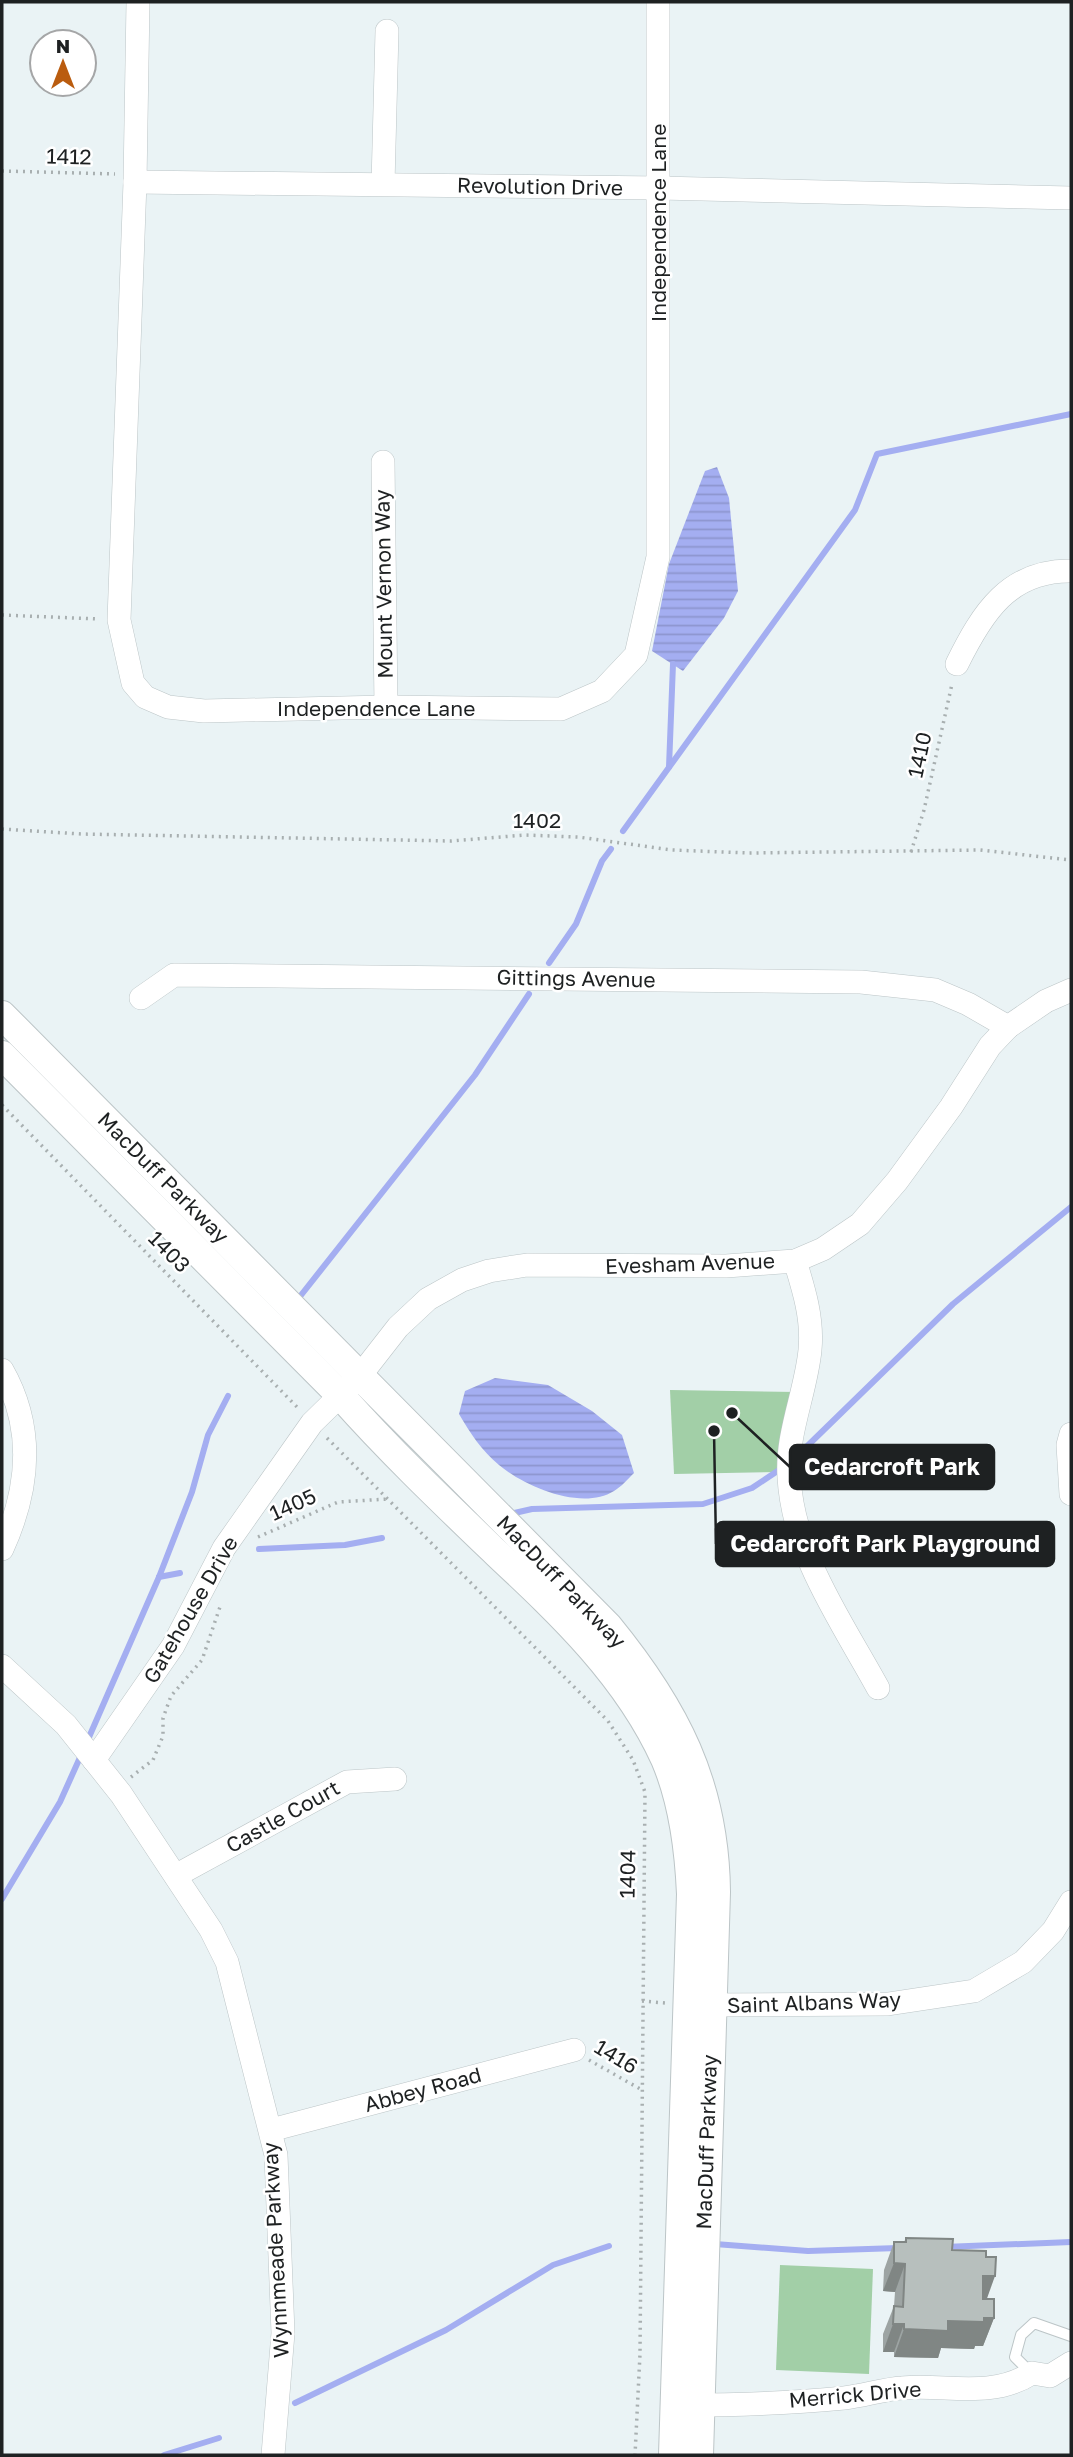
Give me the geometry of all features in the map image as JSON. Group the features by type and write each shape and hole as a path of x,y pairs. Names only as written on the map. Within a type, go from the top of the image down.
{"street":[{"name":"Independence Lane","path":"138,2 135,178 119,620 133,683 145,697 169,707 204,711 386,707 561,709 602,691 636,655 658,557 658,2"},
{"path":"383,184 387,31"},
{"name":"Revolution Drive","path":"135,178 1071,198"},
{"name":"Mount Vernon Way","path":"383,462 386,707"},
{"path":"957,664 972,632 1023,579 1071,571"},
{"name":"Gittings Avenue","path":"141,998 174,975 861,982 935,990 968,1004 1008,1027"},
{"name":"Evesham Avenue","path":"350,1387 398,1327 428,1299 462,1280 489,1271 527,1265 675,1268 795,1261 823,1249 860,1224 897,1181 951,1107 990,1046 1008,1027 1046,1001 1071,990"},
{"name":"MacDuff Parkway","path":"2,1015 350,1387"},
{"name":"MacDuff Parkway","path":"2,1055 350,1387 608,1626 671,1713 698,1773 716,1859 700,2006 688,2404 699,2455"},
{"path":"795,1261 810,1321 810,1350 788,1475 796,1520 806,1552 878,1688"},
{"path":"2,1370 20,1409 25,1436 20,1499 2,1549"},
{"name":"Gatehouse Drive","path":"94,1760 173,1646 224,1548 312,1423 350,1387"},
{"path":"1071,1434 1068,1445 1071,1494"},
{"name":"Wynnmeade Parkway","path":"2,1666 66,1725 121,1794 177,1875 227,1962 276,2155 283,2333 273,2455"},
{"name":"Castle Court","path":"177,1875 347,1782 395,1779"},
{"name":"Saint Albans Way","path":"700,2006 888,2004 974,1991 1023,1962 1053,1931 1071,1902"},
{"name":"Abbey Road","path":"271,2130 574,2050"},
{"name":"Merrick Drive","path":"688,2404 848,2398 901,2388 990,2390 1018,2382 1031,2373 1050,2376 1071,2363"},
{"name":"MacDuff Parkway","path":"673,2455 688,2404"}],"lane":[{"path":"1031,2373 1015,2357 1021,2335 1034,2323 1071,2336"}],"path":[{"name":"1412","path":"2,171 135,178"},
{"path":"2,615 119,620"},
{"name":"1410","path":"911,852 925,810 957,664"},
{"name":"1402","path":"2,829 106,835 451,841 525,835 578,837 671,850 749,853 980,850 1071,860"},
{"name":"1403","path":"2,1105 312,1423"},
{"name":"1404","path":"312,1423 608,1721 633,1760 645,1792 640,2354 635,2455"},
{"name":"1405","path":"253,1539 338,1502 388,1499"},
{"path":"121,1794 132,1775 153,1760 159,1749 163,1718 171,1696 202,1660 224,1593"},
{"name":"1416","path":"574,2050 642,2090"}],"green space":[{"path":"670,1390 796,1392 782,1472 674,1474"},
{"path":"780,2265 873,2269 869,2374 776,2370"}],"water":[{"path":"717,467 729,498 738,591 724,618 683,671 652,651 669,564 705,471"},
{"path":"495,1378 548,1385 592,1411 622,1435 634,1473 614,1491 601,1497 586,1498 554,1494 510,1473 482,1448 459,1414 465,1391"}],"building":[{"path":"906,2238 953,2239 952,2250 986,2251 986,2257 996,2257 995,2276 983,2276 983,2299 994,2299 994,2318 984,2318 984,2322 948,2321 948,2331 904,2329 904,2324 893,2324 894,2306 903,2307 905,2264 894,2263 894,2242 906,2242"}],"waterway":[{"path":"623,831 855,510 877,454 1071,414"},
{"path":"669,767 673,664"},
{"path":"549,963 576,924 602,861 611,849"},
{"path":"298,1299 475,1075 529,994"},
{"path":"796,1457 953,1304 1071,1207"},
{"path":"86,1744 159,1577 192,1492 208,1435 228,1396"},
{"path":"510,1514 532,1509 703,1504 752,1488 782,1468"},
{"path":"259,1549 345,1545 382,1538"},
{"path":"159,1577 180,1573"},
{"path":"2,1899 60,1802 82,1753"},
{"path":"944,2247 1071,2242"},
{"path":"715,2244 808,2251 898,2248"},
{"path":"295,2403 446,2330 553,2265 609,2246"},
{"path":"164,2455 219,2438"}],"place":[{"name":"Cedarcroft Park","path":"732,1413"},
{"name":"Cedarcroft Park Playground","path":"714,1431"}]}
